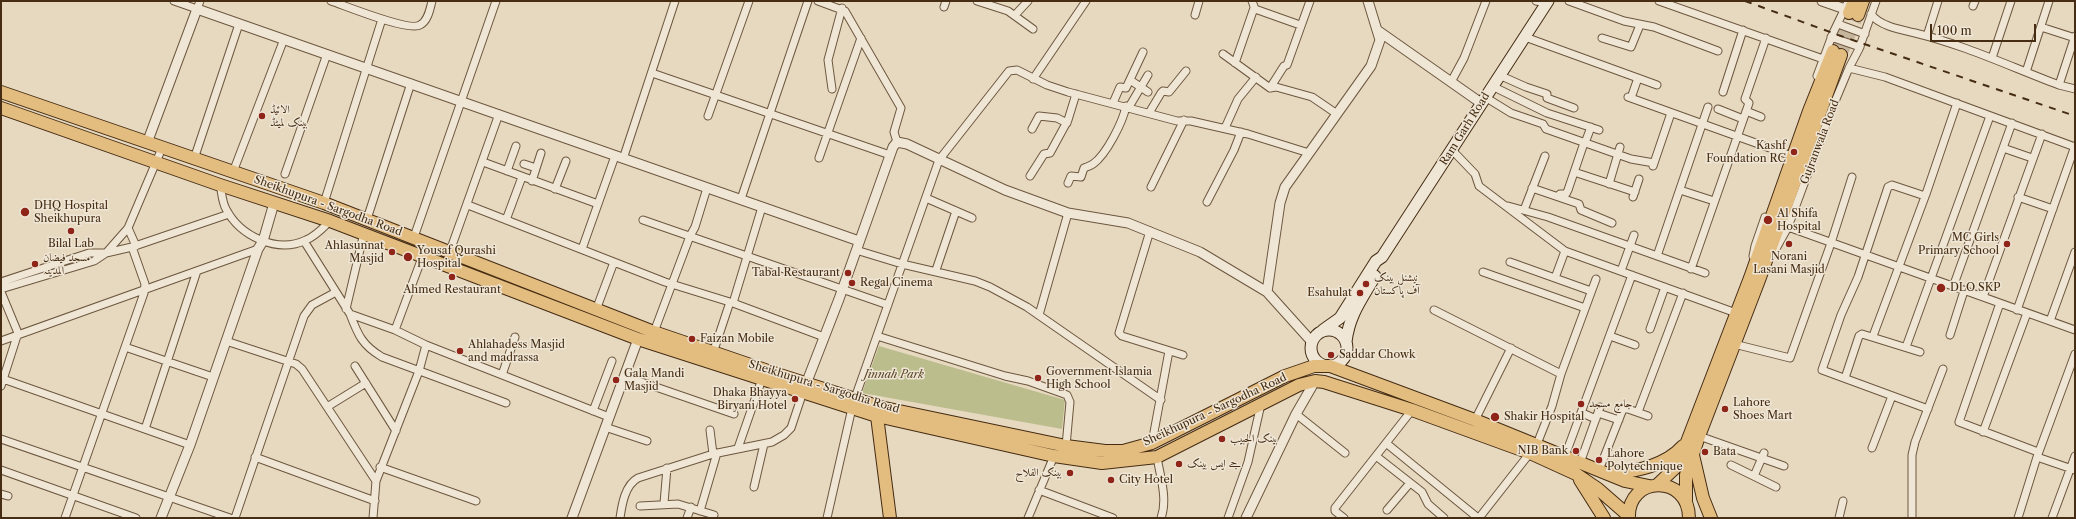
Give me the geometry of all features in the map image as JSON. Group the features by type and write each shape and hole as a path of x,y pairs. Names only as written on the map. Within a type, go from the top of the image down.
{"main road":[{"name":"Gujranwala Road","path":"1851,8 1863,1"},
{"name":"Ram Garh Road","path":"1323,330 1340,318 1376,261 1382,257 1525,37 1543,2"},
{"name":"Gujranwala Road","path":"1689,512 1686,475 1837,53"},
{"name":"Sheikhupura - Sargodha Road","path":"1,92 368,219 596,310 805,388 853,403 880,406 1066,446 1105,451 1123,451 1152,443 1290,374 1314,366 1330,366 1475,420 1578,468 1604,472 1625,481 1675,489 1689,512"},
{"name":"Sheikhupura - Sargodha Road","path":"1,108 220,185 330,220 638,339 762,379 805,388"},
{"name":"Ram Garh Road","path":"1346,342 1352,314 1381,264 1382,257"},
{"name":"Gujranwala Road","path":"1629,517 1630,505 1639,492 1653,486 1678,463 1736,312 1755,279"},
{"path":"1329,329 1340,333 1346,342 1346,353 1344,358 1335,365 1330,366 1318,363 1312,353 1312,342 1314,337 1323,330 1329,329"},
{"path":"1307,369 1304,380 1311,382"},
{"path":"1288,391 1293,380 1290,374"},
{"name":"Sheikhupura - Sargodha Road","path":"853,403 876,416 977,440 1054,456 1102,463 1157,456 1288,391 1311,382 1333,384 1533,448 1564,456 1629,517"},
{"path":"876,416 890,518"},
{"path":"977,440 980,427"},
{"path":"1604,472 1632,471 1659,463 1674,455 1685,443"},
{"path":"1693,455 1703,498 1711,518"},
{"path":"1578,468 1604,518"}],"street":[{"path":"174,1 198,5 240,24 741,199 902,264 936,270 990,286 1018,301 1161,400"},
{"path":"331,1 382,19 409,26 418,26 427,17 432,1"},
{"path":"414,237 496,1"},
{"path":"582,250 598,204 619,157 652,73 675,1"},
{"path":"708,116 749,1"},
{"path":"741,199 808,1"},
{"path":"818,1 842,8 901,108 894,132 897,142"},
{"path":"976,1 1015,16 1033,29"},
{"path":"1015,16 1028,1"},
{"path":"1033,79 1086,1"},
{"path":"1195,15 1199,1"},
{"path":"1270,88 1284,66 1287,65 1300,25 1310,1"},
{"path":"1267,292 1280,203 1285,187 1371,66 1380,40 1368,1"},
{"path":"1451,82 1464,58 1486,1"},
{"path":"1569,1 1640,25 1654,27 1718,51"},
{"path":"1659,1 1823,59"},
{"path":"1822,1 1851,8"},
{"name":"Gujranwala Road","path":"1755,279 1788,227 1849,68 1860,47 1876,1"},
{"path":"1927,36 1938,1"},
{"path":"1992,58 2011,1"},
{"path":"2026,72 2049,1"},
{"path":"1235,63 1253,4 1300,25"},
{"path":"147,143 198,5"},
{"path":"832,89 828,60 842,8"},
{"name":"Gujranwala Road","path":"1755,279 1754,246 1789,155 1831,36 1838,24 1851,8"},
{"path":"1872,14 1879,22 1927,36 1992,58 2059,85 2075,89"},
{"path":"324,203 382,19"},
{"path":"194,159 240,24"},
{"path":"1838,24 1865,34"},
{"path":"1602,38 1631,47 1640,25"},
{"path":"2041,27 2075,37 2059,85"},
{"path":"1377,30 1451,82 1483,100 1511,113 1543,124 1546,129 1584,143 1619,151 1653,165 1671,113"},
{"path":"1723,92 1743,30"},
{"path":"1831,36 1860,47"},
{"path":"1525,37 1657,85"},
{"path":"819,158 861,38"},
{"path":"1691,269 1749,103 1745,100 1766,38"},
{"path":"233,172 284,39"},
{"path":"1113,103 1120,87 1126,88 1143,52"},
{"path":"285,174 327,54"},
{"path":"1223,54 1270,88 1276,88 1312,97 1338,114"},
{"path":"1849,68 1885,77 2075,146 2017,310"},
{"path":"828,518 853,403 939,160 1006,73 1012,69 1017,70 1033,79 1076,94 1177,121 1184,120 1241,132 1282,143 1309,153"},
{"path":"1149,113 1154,101 1162,91 1169,92 1186,71"},
{"path":"652,73 890,155"},
{"path":"1068,183 1071,176 1081,177 1084,168 1093,164 1098,159 1121,125 1128,107 1148,75"},
{"path":"1499,75 1526,87 1547,94 1547,98 1574,108"},
{"path":"1225,128 1238,99 1256,77"},
{"path":"1638,78 1630,98 1789,155"},
{"path":"1130,80 1148,92"},
{"path":"368,219 411,83"},
{"path":"1492,86 1548,114 1599,130"},
{"path":"1030,176 1044,154 1050,154 1066,123 1076,94"},
{"path":"1873,336 1925,196 1957,103"},
{"path":"1656,256 1708,107"},
{"path":"1718,109 1743,119"},
{"path":"1746,111 1762,116"},
{"path":"450,251 468,205 499,114"},
{"path":"1032,129 1039,116 1057,118 1066,123"},
{"path":"1906,347 1990,116"},
{"path":"1151,188 1184,120"},
{"path":"1953,287 2012,124"},
{"path":"1558,196 1566,193 1591,127"},
{"path":"1207,202 1234,150 1241,132"},
{"path":"1982,297 2042,134"},
{"path":"620,518 622,504 633,481 667,468 715,453 772,442 788,432 842,290 893,147 897,142"},
{"path":"897,142 907,144 1005,190 1068,213 1128,223 1200,252 1267,292 1312,342"},
{"path":"507,171 516,146"},
{"path":"1,289 94,261 106,253 128,228 162,148"},
{"path":"2003,148 2032,158"},
{"path":"1452,150 1475,174 1479,186 1565,251 1736,312"},
{"path":"1609,184 1619,151"},
{"path":"532,181 541,153"},
{"path":"1524,210 1545,156"},
{"path":"555,189 566,161"},
{"path":"483,162 598,204"},
{"path":"524,164 536,168"},
{"path":"1574,172 1609,184 1634,195 1639,179"},
{"path":"506,220 522,177"},
{"path":"1734,344 1790,358 1831,243 1852,177"},
{"path":"220,185 223,200 229,214 241,229 263,241 282,244 304,241 322,230 330,220"},
{"path":"1925,196 1892,185 1889,186 1858,277 1841,315 1822,370 1928,409"},
{"path":"654,332 690,236 695,227 708,188"},
{"path":"1532,188 1579,204 1580,210 1612,223"},
{"path":"1680,190 1714,201"},
{"path":"2018,197 2053,209"},
{"path":"926,198 972,218"},
{"path":"160,518 190,445 258,249 263,241 274,203"},
{"path":"468,205 672,284 732,303 824,337"},
{"path":"1504,205 1524,210 1705,273"},
{"path":"713,353 732,303 762,207"},
{"path":"936,270 956,211"},
{"path":"1039,315 1068,213"},
{"path":"1,282 89,253 106,253 134,246 229,214"},
{"path":"643,220 748,255 842,290 888,305"},
{"path":"1788,227 2075,330"},
{"path":"66,518 145,290 145,284 128,228"},
{"path":"1150,231 1119,333 1183,355"},
{"path":"348,312 364,233"},
{"path":"1621,271 1634,235"},
{"path":"304,241 348,312 359,337 365,346 382,357 506,403"},
{"path":"1,341 258,249"},
{"path":"1555,278 1565,251"},
{"path":"2050,321 2075,252"},
{"path":"396,330 423,256"},
{"path":"596,310 614,262"},
{"path":"1510,262 1591,291"},
{"path":"145,429 197,271"},
{"path":"1483,272 1585,308"},
{"path":"1564,456 1582,413 1632,275"},
{"path":"1386,443 1479,518 1533,448 1552,406 1561,374 1596,278"},
{"path":"1650,329 1665,287"},
{"path":"1950,335 1964,291"},
{"path":"1,292 18,329 18,335 2,382 102,414 190,445"},
{"path":"235,518 287,361 306,311 312,305 336,292"},
{"path":"1638,412 1683,294"},
{"path":"2000,303 1958,420 1960,424 2073,469"},
{"path":"1434,310 1561,374"},
{"path":"348,312 396,330 426,345 609,417"},
{"path":"1983,432 2027,313"},
{"path":"1845,378 1860,335 1863,333 1920,352"},
{"path":"877,336 1005,376 1028,381 1067,395 1070,402 1066,446"},
{"path":"1610,336 1635,345"},
{"path":"502,375 515,337"},
{"path":"572,518 638,339"},
{"path":"226,341 296,364 302,369 376,481"},
{"path":"373,518 376,481 380,467 396,432 419,371 426,345"},
{"path":"126,347 213,377"},
{"path":"1475,420 1511,348"},
{"path":"1152,443 1169,351"},
{"path":"2018,518 2038,455 2075,354"},
{"path":"593,411 612,361"},
{"path":"355,366 396,432"},
{"path":"1912,518 1912,455 1915,442 1943,369"},
{"path":"624,376 734,414"},
{"path":"738,448 762,379"},
{"path":"1246,518 1311,382"},
{"path":"327,407 366,383"},
{"path":"1872,448 1892,396"},
{"path":"1228,518 1248,462 1261,404"},
{"path":"1604,472 1618,420 1624,409 1648,416"},
{"path":"1344,518 1335,511 1335,508 1412,410"},
{"path":"1582,413 1598,413 1618,420"},
{"path":"1578,468 1598,413"},
{"path":"1296,414 1345,453"},
{"path":"605,427 646,441"},
{"path":"700,511 715,453 710,430"},
{"path":"1699,436 1727,447 1763,455 1784,466"},
{"path":"1,439 168,498 230,518"},
{"path":"754,487 764,444"},
{"path":"1754,476 1763,455"},
{"path":"1028,518 1054,456"},
{"path":"1157,456 1164,507 1161,518"},
{"path":"1376,456 1422,492 1428,504 1444,518"},
{"path":"2052,518 2073,469 2075,456"},
{"path":"255,457 375,501"},
{"path":"1731,465 1776,487"},
{"path":"380,467 476,501"},
{"path":"664,503 667,468"},
{"path":"1,470 136,518"},
{"path":"1387,510 1410,483"},
{"path":"1039,490 1113,518"},
{"path":"1839,518 1843,501"},
{"path":"640,506 664,503 678,504 714,515"},
{"path":"687,518 691,507"}],"green space":[{"name":"Jinnah Park","path":"879,346 1065,400 1062,429 862,393"}],"tunnel":[{"path":"1833,51 1849,13"},
{"path":"1841,55 1858,15"}],"railway":[{"path":"1745,1 1841,36 2075,116"}],"place":[{"name":"الائیڈ بینک لمیٹڈ","path":"262,116"},
{"name":"Kashf Foundation RC","path":"1794,152"},
{"name":"DHQ Hospital Sheikhupura","path":"25,212"},
{"name":"Al Shifa Hospital","path":"1768,220"},
{"name":"Bilal Lab","path":"71,231"},
{"name":"Norani Lasani Masjid","path":"1789,244"},
{"name":"MC Girls Primary School","path":"2007,244"},
{"name":"Ahlasunnat Masjid","path":"392,252"},
{"name":"Yousaf Qurashi Hospital","path":"408,257"},
{"name":"مسجد فیضان المدینہ","path":"35,264"},
{"name":"Tabal Restaurant","path":"848,273"},
{"name":"Ahmed Restaurant","path":"452,277"},
{"name":"Regal Cinema","path":"852,283"},
{"name":"نیشنل بینک آف پاکستان","path":"1366,284"},
{"name":"DLO SKP","path":"1941,288"},
{"name":"Esahulat","path":"1360,293"},
{"name":"Faizan Mobile","path":"692,339"},
{"name":"Ahlahadess Masjid and madrassa","path":"460,351"},
{"name":"Saddar Chowk","path":"1331,355"},
{"name":"Government Islamia High School","path":"1038,378"},
{"name":"Gala Mandi Masjid","path":"616,380"},
{"name":"Dhaka Bhayya Biryani Hotel","path":"795,399"},
{"name":"جامع مسجد","path":"1581,404"},
{"name":"Lahore Shoes Mart","path":"1725,409"},
{"name":"Shakir Hospital","path":"1495,417"},
{"name":"بينک الحبيب","path":"1222,439"},
{"name":"NIB Bank","path":"1576,451"},
{"name":"Bata","path":"1705,452"},
{"name":"Lahore Polytechnique","path":"1599,460"},
{"name":"جے ایس بینک","path":"1179,464"},
{"name":"بینک الفلاح","path":"1070,473"},
{"name":"City Hotel","path":"1111,480"}]}
